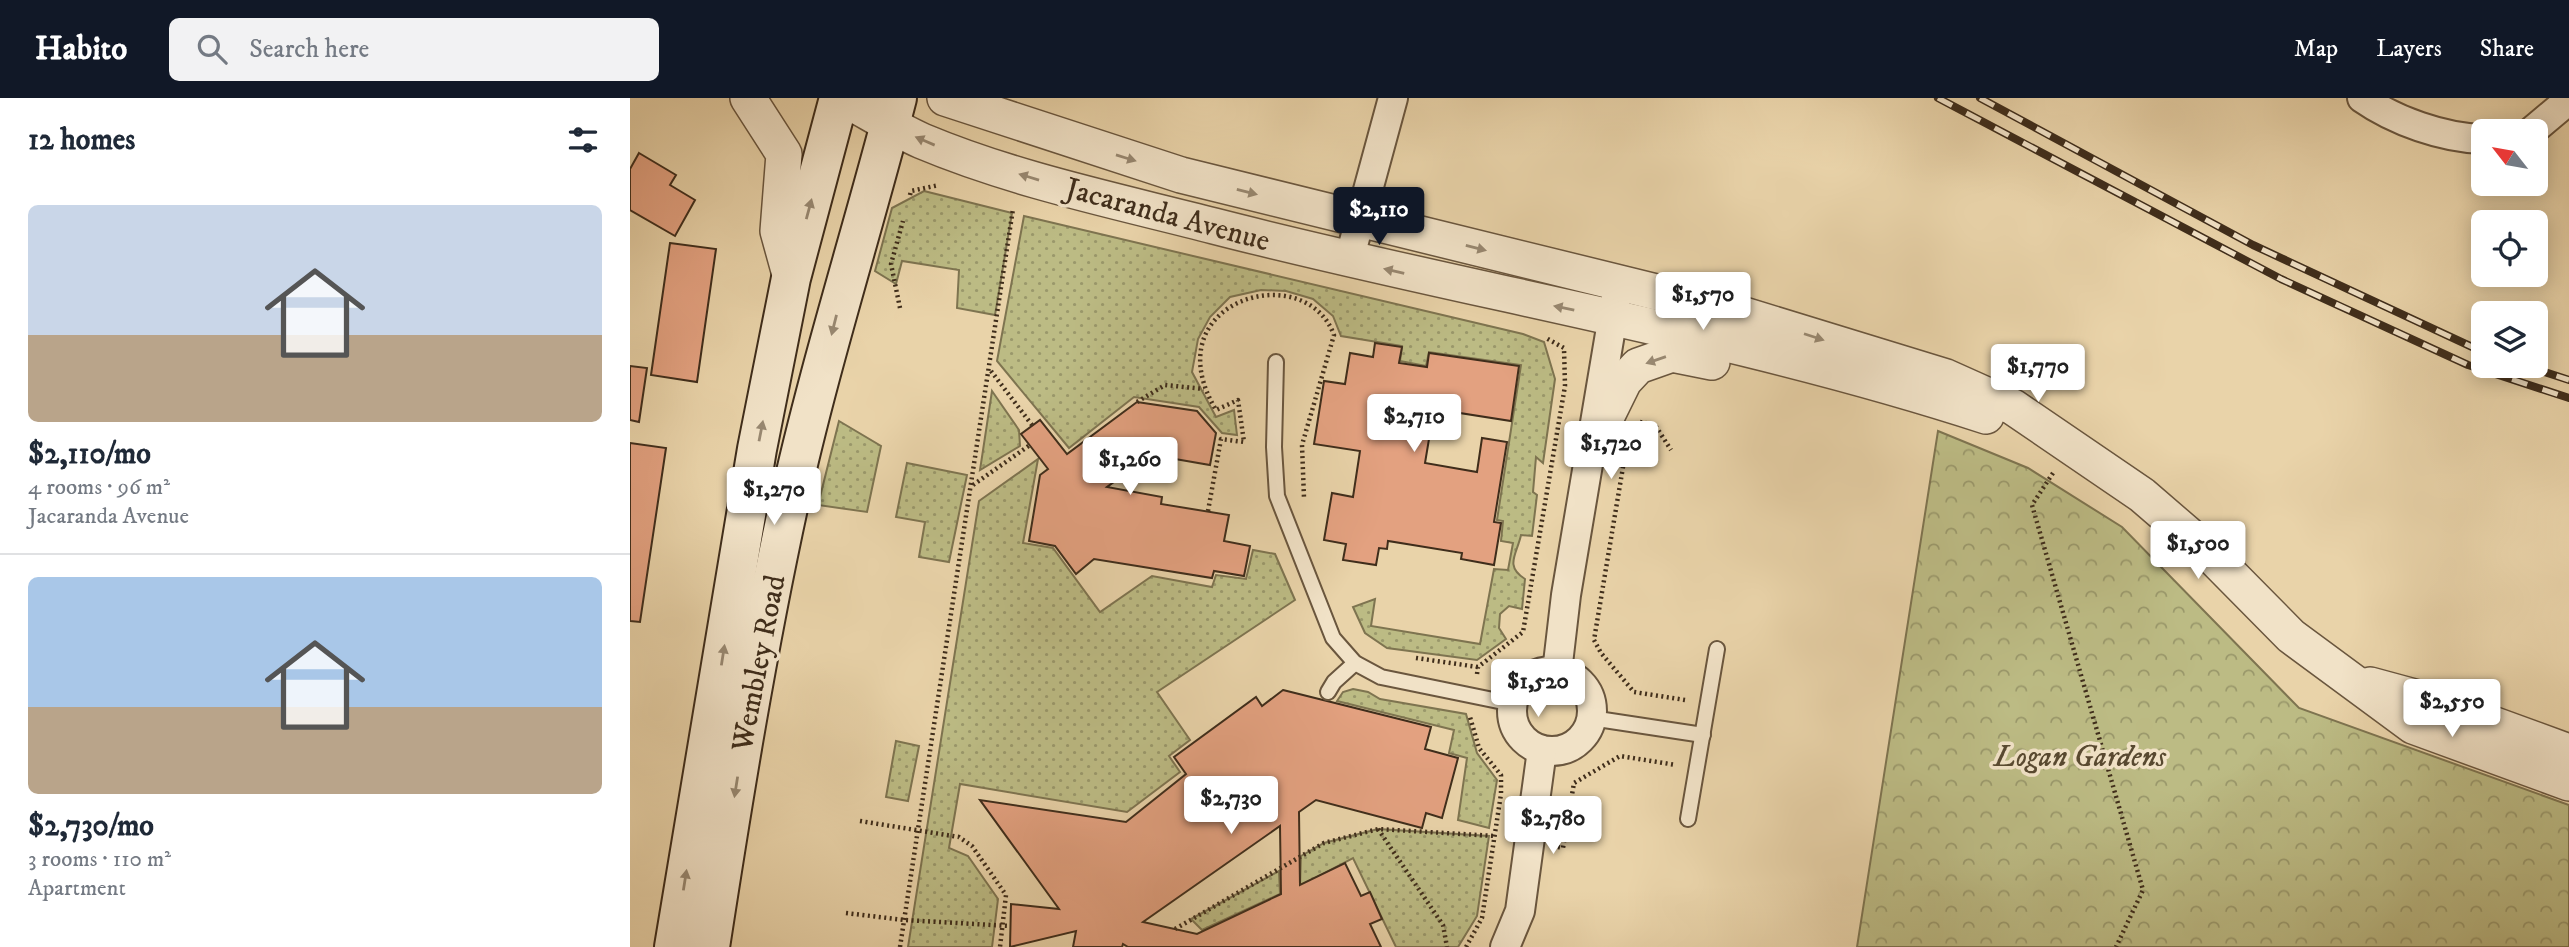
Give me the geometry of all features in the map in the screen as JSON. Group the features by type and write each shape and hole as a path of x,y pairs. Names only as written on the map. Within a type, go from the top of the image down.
{"main road":[{"name":"Wembley Road","path":"674,947 757,449 791,278 841,98"},
{"name":"Wembley Road","path":"710,947 755,672 790,501 850,259 893,111"}],"street":[{"path":"748,98 784,154 778,231 791,278"},
{"name":"Jacaranda Avenue","path":"841,98 893,111 961,155 1070,190 1349,260 1612,318 1891,387 2071,446"},
{"name":"Jacaranda Avenue","path":"945,98 1038,131 1181,176 1721,308 1947,377 2013,407 2152,503 2207,551 2291,636 2413,726 2569,783"},
{"path":"1013,98 1038,131"},
{"path":"1349,260 1393,98"},
{"path":"2362,98 2375,107 2416,124 2462,138 2471,138"},
{"path":"2546,119 2569,100"},
{"path":"1557,672 1566,595 1620,283"},
{"path":"1592,446 1624,381 1638,366 1671,354 1821,387 1891,387"},
{"path":"1557,672 1580,683 1591,705 1591,718 1587,730 1568,748 1542,750 1531,746 1515,728 1513,704 1523,683 1533,676 1557,672"},
{"name":"Jacaranda Avenue","path":"2349,680 2429,701 2569,752"},
{"path":"1505,947 1520,911 1542,750"}],"lane":[{"path":"1276,362 1273,447 1277,496 1333,638 1355,663 1381,677 1513,704"},
{"path":"1688,819 1717,649"},
{"path":"1328,692 1334,682 1355,663"},
{"path":"1591,718 1703,735"}],"path":[{"path":"908,203 911,191 929,185 945,185"},
{"path":"900,947 1015,209 1003,205"},
{"path":"900,308 891,264 904,215"},
{"path":"1465,947 1482,918 1501,775 1479,748 1469,719 1478,667 1523,632 1532,589 1564,386 1564,348 1545,338"},
{"path":"990,371 1032,425"},
{"path":"1137,402 1166,385 1204,389"},
{"path":"1630,421 1655,425 1671,450"},
{"path":"972,485 1030,445"},
{"path":"2071,446 2032,505 2144,890 2116,947"},
{"path":"1624,459 1594,640 1601,653 1634,692 1685,700 1687,689"},
{"path":"1174,929 1324,843 1378,829 1494,836 1563,848 1574,783 1620,756 1678,765 1676,778"},
{"path":"860,821 959,837 972,846 1006,895 1000,947"},
{"path":"1378,829 1443,925 1447,947"},
{"path":"846,913 904,920 1010,926"}],"green space":[{"path":"924,191 1012,213 995,315 957,308 959,270 902,261 896,284 875,271 892,208"},
{"path":"1024,216 1523,334 1544,342 1555,379 1543,463 1536,457 1533,492 1537,495 1532,536 1521,535 1513,564 1525,579 1522,609 1509,606 1500,614 1499,628 1506,639 1477,660 1387,648 1365,633 1353,607 1375,599 1371,626 1480,644 1494,569 1508,570 1513,543 1501,541 1503,521 1497,520 1521,365 1429,352 1426,366 1400,361 1402,346 1341,336 1333,316 1313,299 1286,291 1261,290 1230,297 1210,317 1198,339 1192,372 1216,417 1234,410 1237,435 1222,433 1199,407 1134,397 1069,448 997,361"},
{"path":"992,391 1019,430 1020,446 980,470"},
{"path":"839,421 881,446 867,512 818,505"},
{"name":"Logan Gardens","path":"1938,431 2028,468 2122,527 2299,708 2569,805 2569,947 1857,947"},
{"path":"1038,459 1023,543 1053,548 1100,612 1152,576 1212,587 1216,575 1246,579 1253,550 1275,554 1295,600 1157,692 1190,740 1169,756 1180,772 1127,812 960,784 949,848 968,856 998,899 992,947 908,947 979,501"},
{"path":"907,463 967,475 949,562 919,557 925,522 896,517"},
{"path":"1353,689 1368,692 1380,699 1466,714 1477,753 1497,780 1489,828 1458,820 1467,758 1449,753 1454,730 1337,701 1343,692"},
{"path":"896,741 919,746 908,801 886,797"},
{"path":"1378,829 1489,836 1477,916 1458,947 1396,947 1353,858 1300,886 1301,856 1324,843"},
{"path":"1279,871 1280,894 1202,930 1191,919"}],"building":[{"path":"639,153 676,175 670,185 695,200 675,236 630,210 630,169"},
{"path":"670,243 716,249 697,382 651,375"},
{"path":"1375,343 1402,347 1399,363 1427,367 1429,353 1519,366 1511,421 1434,409 1425,463 1477,472 1482,438 1507,442 1494,522 1501,523 1494,565 1461,559 1462,553 1388,541 1387,549 1379,548 1376,565 1343,560 1346,544 1324,540 1332,493 1353,497 1360,451 1314,444 1324,381 1345,384 1350,353 1373,357"},
{"path":"630,366 647,368 639,422 630,420"},
{"path":"1137,402 1197,411 1216,433 1210,465 1158,456 1124,481 1121,477 1107,487 1162,497 1161,504 1229,515 1224,541 1250,546 1244,576 1214,571 1212,578 1094,559 1076,574 1055,546 1029,541 1040,475 1048,469 1021,434 1040,420 1067,454"},
{"path":"630,443 666,448 640,622 630,621"},
{"path":"1283,690 1431,727 1425,749 1458,758 1442,818 1426,813 1422,828 1316,800 1299,812 1300,885 1345,863 1361,896 1370,892 1382,919 1370,924 1381,947 1128,947 1123,944 1122,947 1073,947 1076,931 1010,947 1011,904 1059,909 980,800 1126,822 1186,774 1174,757 1256,697 1262,706","holes":["1280,826 1281,894 1197,934 1143,922"]}],"railway":[{"path":"1938,98 2281,279 2468,365 2569,398"},
{"path":"1980,98 2253,245 2471,346"},
{"path":"2548,373 2569,380"}]}
